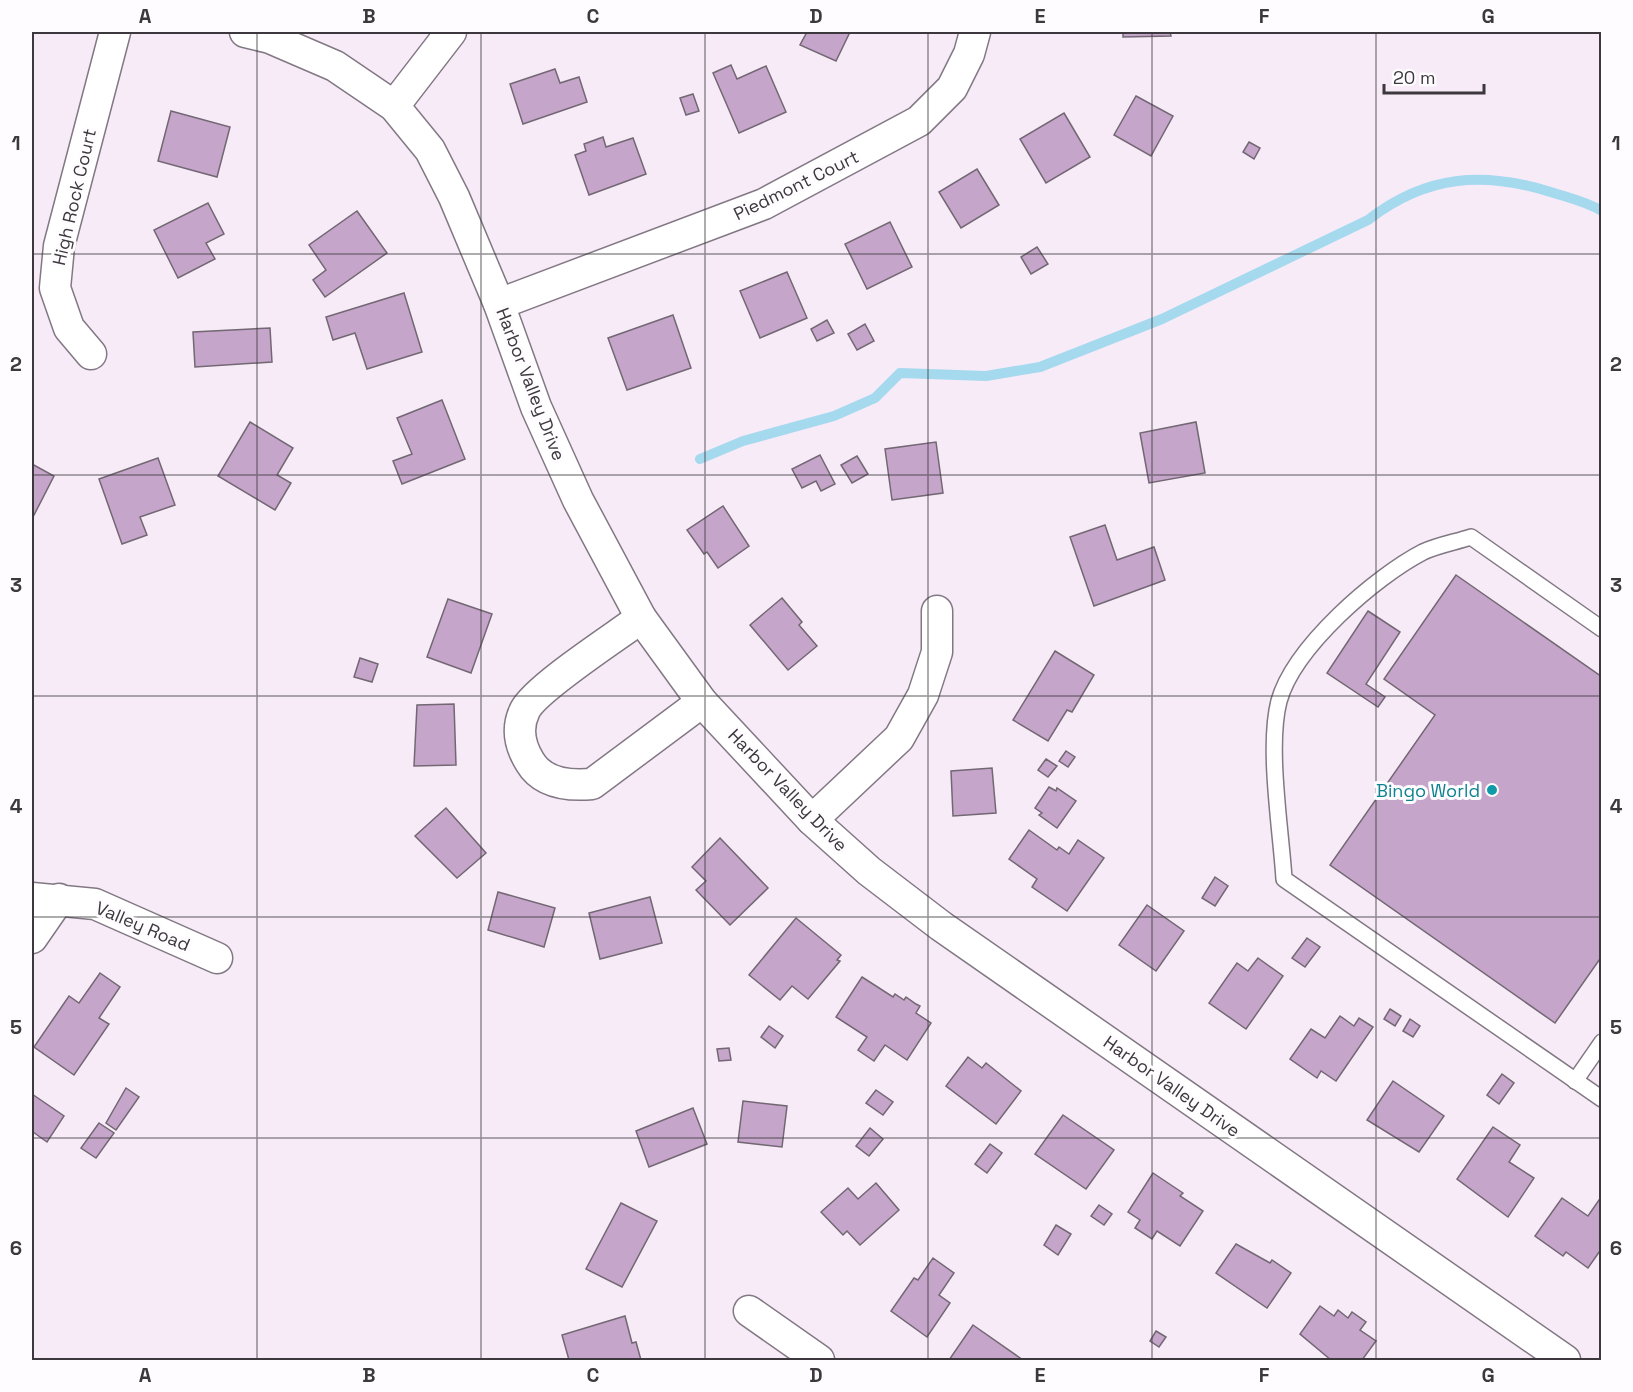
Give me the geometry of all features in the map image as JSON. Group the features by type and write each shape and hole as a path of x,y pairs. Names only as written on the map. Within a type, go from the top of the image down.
{"street":[{"name":"High Rock Court","path":"91,354 69,328 55,288 59,246 115,32"},
{"name":"Harbor Valley Drive","path":"245,32 270,38 335,66 394,106 430,150 454,197 499,304 536,407 578,500 641,618 702,702 812,820 869,872 941,926 1561,1359"},
{"path":"394,106 451,32"},
{"name":"Piedmont Court","path":"499,304 764,204 919,122 952,88 969,54 975,32"},
{"path":"812,820 899,738 924,695 937,652 937,611"},
{"path":"641,618 539,693 525,709 520,726 521,748 532,767 552,781 572,786 592,784 702,702"},
{"path":"32,938 45,898"},
{"name":"Valley Road","path":"45,898 94,904 217,958"},
{"path":"749,1311 819,1360"}],"lane":[{"path":"1602,629 1472,537 1425,551 1370,586 1331,623 1296,668 1280,700 1274,737 1284,879 1602,1099"},
{"path":"1575,1081 1602,1042"}],"building":[{"path":"807,32 850,32 836,61 800,45"},
{"path":"1123,32 1170,32 1171,36 1123,37"},
{"path":"731,65 737,79 766,66 786,112 739,133 713,73"},
{"path":"555,69 560,83 579,77 587,102 523,124 510,84"},
{"path":"693,94 699,111 686,115 680,98"},
{"path":"1136,96 1173,116 1151,156 1114,135"},
{"path":"171,111 230,127 217,177 158,161"},
{"path":"1064,113 1090,157 1046,183 1020,139"},
{"path":"603,137 606,147 633,138 646,174 589,195 575,155 586,151 584,144"},
{"path":"1249,142 1260,148 1254,159 1243,152"},
{"path":"977,169 999,205 961,228 939,192"},
{"path":"208,203 224,234 206,243 215,259 178,278 154,230"},
{"path":"357,211 387,253 325,297 313,280 326,270 309,245"},
{"path":"890,222 912,267 867,289 845,244"},
{"path":"1037,247 1048,264 1031,274 1021,257"},
{"path":"787,272 807,318 760,338 740,291"},
{"path":"404,293 422,352 367,369 355,333 333,340 326,317"},
{"path":"673,315 691,368 627,390 608,338"},
{"path":"827,320 834,333 817,341 811,329"},
{"path":"865,324 874,341 857,350 848,334"},
{"path":"270,328 272,362 195,367 193,332"},
{"path":"442,400 465,459 402,484 393,461 412,454 397,418"},
{"path":"250,422 293,448 277,475 291,483 275,510 218,476"},
{"path":"1196,422 1205,473 1149,483 1140,433"},
{"path":"936,442 943,493 892,500 885,449"},
{"path":"820,455 835,484 821,491 816,481 802,488 792,469"},
{"path":"857,456 868,474 852,483 841,465"},
{"path":"158,458 175,505 140,517 147,535 122,544 99,479"},
{"path":"32,464 54,476 32,519"},
{"path":"723,506 749,546 718,568 707,552 704,554 687,530"},
{"path":"1105,525 1117,560 1154,547 1165,580 1094,606 1070,537"},
{"name":"Bingo World","path":"1456,575 1602,677 1602,956 1555,1023 1330,865 1435,715 1384,679"},
{"path":"782,598 802,622 799,625 817,646 788,670 750,625"},
{"path":"448,599 492,614 471,673 427,657"},
{"path":"1368,611 1400,632 1366,684 1385,697 1378,707 1327,673"},
{"path":"1055,651 1094,675 1072,712 1067,710 1048,741 1013,720"},
{"path":"360,658 378,664 372,682 354,677"},
{"path":"454,704 456,765 414,766 417,705"},
{"path":"1066,751 1075,757 1068,767 1059,761"},
{"path":"1046,759 1057,766 1048,777 1038,770"},
{"path":"992,768 996,813 953,816 951,771"},
{"path":"1049,787 1056,791 1057,788 1076,801 1057,828 1039,815 1042,813 1035,808"},
{"path":"446,808 486,853 457,878 415,836"},
{"path":"1029,830 1057,850 1059,847 1069,854 1078,840 1104,858 1067,911 1032,887 1037,879 1009,859"},
{"path":"720,838 768,888 730,925 696,890 706,881 692,867"},
{"path":"1215,877 1228,886 1215,906 1202,898"},
{"path":"498,892 555,908 544,947 488,930"},
{"path":"650,897 662,943 600,959 589,913"},
{"path":"1147,905 1184,931 1156,971 1119,945"},
{"path":"796,918 841,955 837,960 840,961 808,999 792,986 780,1000 749,975"},
{"path":"1307,938 1320,947 1305,967 1292,958"},
{"path":"1258,958 1283,976 1246,1029 1209,1003 1237,963 1248,971"},
{"path":"100,973 120,987 99,1018 109,1024 74,1075 34,1047 69,996 79,1003"},
{"path":"862,977 893,997 895,994 904,1000 906,997 920,1006 916,1013 931,1023 907,1060 885,1045 874,1061 858,1050 867,1037 836,1017"},
{"path":"1390,1009 1401,1016 1395,1026 1384,1019"},
{"path":"1340,1016 1354,1026 1359,1018 1373,1027 1336,1081 1321,1071 1317,1078 1290,1059 1311,1029 1325,1038"},
{"path":"1410,1019 1420,1026 1413,1037 1403,1031"},
{"path":"769,1026 783,1036 775,1048 761,1037"},
{"path":"729,1048 731,1060 719,1061 717,1049"},
{"path":"968,1057 982,1068 986,1063 1021,1091 996,1124 946,1086"},
{"path":"1502,1074 1514,1083 1499,1104 1487,1095"},
{"path":"1393,1081 1444,1116 1419,1152 1367,1120"},
{"path":"126,1088 139,1097 116,1130 106,1123"},
{"path":"876,1090 893,1102 883,1115 866,1103"},
{"path":"32,1094 64,1116 47,1142 33,1132 32,1134"},
{"path":"743,1101 787,1106 782,1147 738,1142"},
{"path":"693,1108 707,1144 649,1167 636,1131"},
{"path":"1063,1115 1114,1150 1086,1189 1035,1154"},
{"path":"99,1123 114,1133 96,1158 81,1148"},
{"path":"1493,1127 1520,1145 1509,1162 1534,1178 1508,1217 1457,1179"},
{"path":"870,1128 883,1139 869,1156 856,1146"},
{"path":"990,1144 1002,1153 987,1173 975,1164"},
{"path":"1153,1173 1183,1193 1180,1196 1203,1211 1180,1246 1157,1231 1152,1239 1135,1228 1140,1220 1128,1212"},
{"path":"876,1183 899,1210 860,1245 847,1231 843,1235 821,1212 848,1188 858,1199"},
{"path":"1562,1198 1588,1216 1599,1200 1602,1202 1602,1248 1588,1268 1566,1252 1563,1256 1535,1236"},
{"path":"621,1203 657,1221 622,1287 586,1269"},
{"path":"1099,1205 1112,1214 1104,1225 1091,1216"},
{"path":"1056,1225 1071,1234 1058,1255 1044,1245"},
{"path":"1236,1244 1270,1263 1272,1260 1291,1273 1267,1308 1216,1273"},
{"path":"933,1258 954,1273 939,1295 950,1303 927,1337 891,1311 914,1278 918,1280"},
{"path":"1320,1306 1334,1316 1338,1310 1348,1318 1352,1312 1366,1322 1360,1330 1376,1341 1362,1360 1331,1360 1300,1334"},
{"path":"625,1316 632,1343 636,1342 641,1360 569,1360 562,1335"},
{"path":"973,1325 1023,1360 949,1360"},
{"path":"1156,1331 1166,1337 1159,1347 1150,1341"}],"waterway":[{"path":"700,459 743,441 834,416 875,398 900,373 986,376 1040,367 1162,319 1368,220 1412,193 1435,185 1457,181 1504,181 1566,197 1602,211"}],"place":[{"name":"Bingo World","path":"1492,790"}]}
